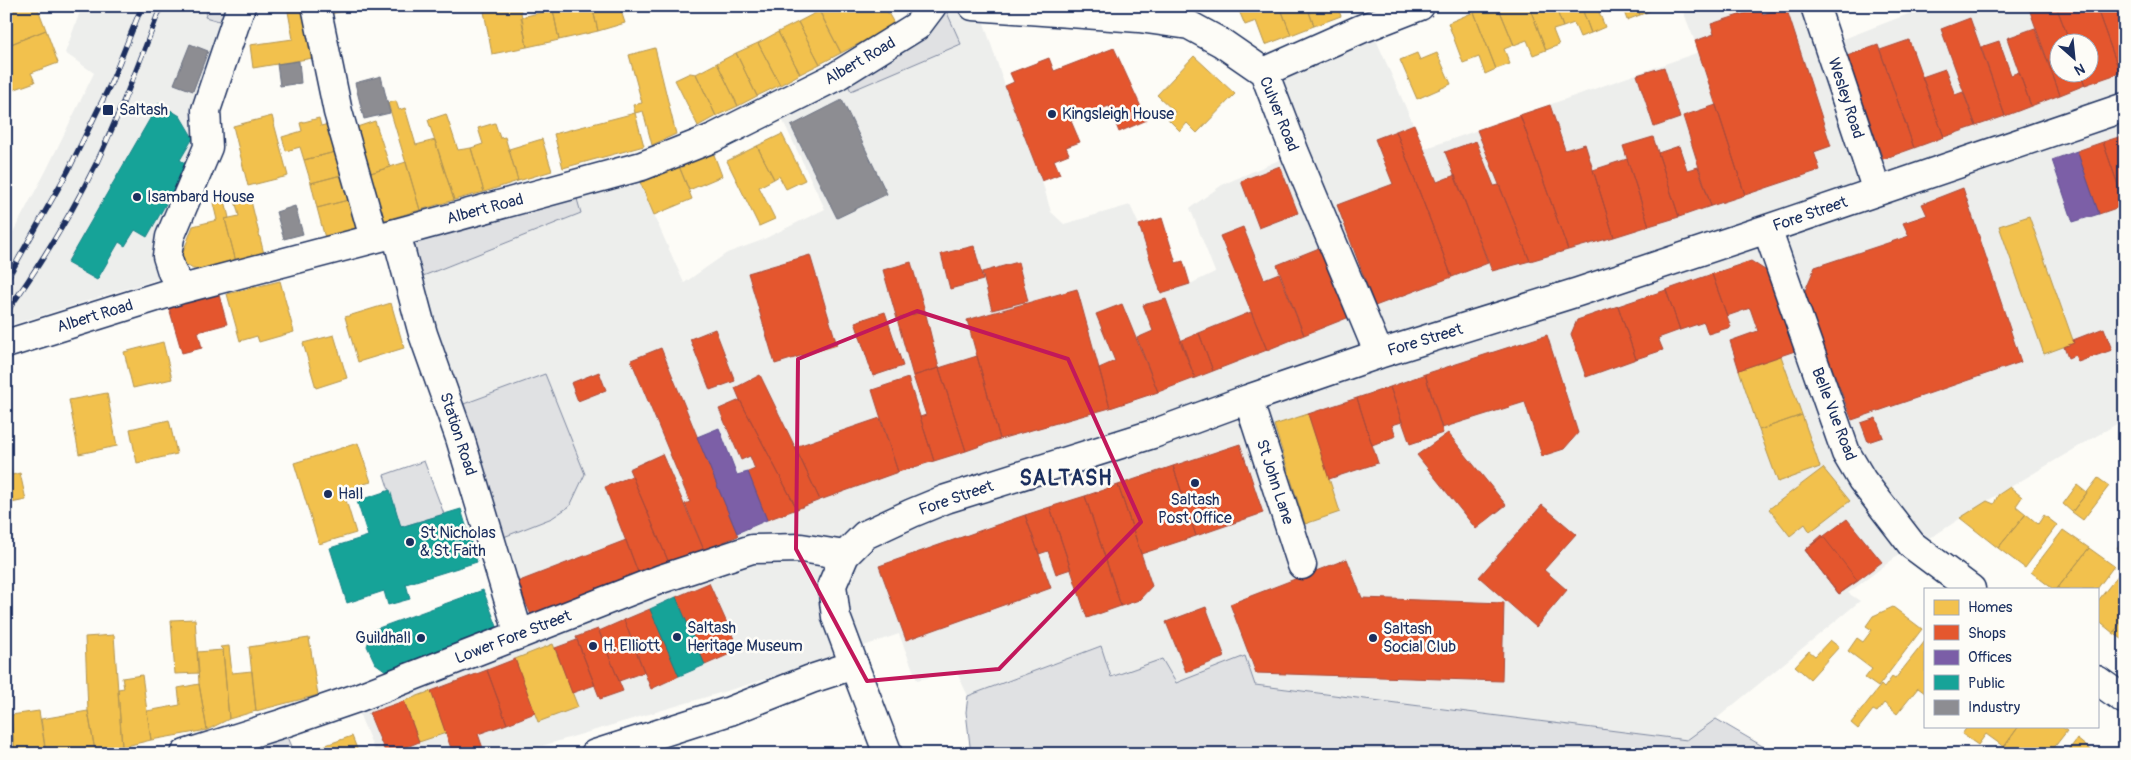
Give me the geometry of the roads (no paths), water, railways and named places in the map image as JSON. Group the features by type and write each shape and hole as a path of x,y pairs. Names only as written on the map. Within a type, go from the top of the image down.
{"main road":[{"path":"182,289 172,272 167,256 170,237 208,146 206,110 241,6"},
{"name":"Station Road","path":"316,6 338,112 423,334 460,438 519,635"},
{"name":"Albert Road","path":"6,344 182,289 642,166 713,138 835,77 917,26 932,6"},
{"name":"Culver Road","path":"973,6 1139,18 1189,26 1222,43 1264,72 1295,153 1379,354"},
{"path":"1264,72 1361,29 1420,6"},
{"name":"Wesley Road","path":"1815,6 1877,190"},
{"name":"Fore Street","path":"884,746 836,617 832,585 845,555 865,535 946,499 1153,434 1248,398 1767,229 2125,107"},
{"name":"Belle Vue Road","path":"1767,229 1846,454 1862,480 1912,545 1970,588"},
{"name":"St John Lane","path":"1248,398 1302,565"},
{"name":"Lower Fore Street","path":"185,754 339,704 661,579 752,549 801,548 845,555"},
{"path":"595,754 730,711 811,679 854,665"},
{"path":"2098,681 2125,700"}],"railway":[{"path":"6,281 68,171 111,83 142,6"},
{"path":"6,313 31,277 77,201 97,162 123,104 161,6"}],"place":[{"name":"Saltash","path":"108,110"},
{"name":"Kingsleigh House","path":"1052,114"},
{"name":"Isambard House","path":"137,197"},
{"name":"Saltash Post Office","path":"1195,483"},
{"name":"Hall","path":"328,494"},
{"name":"St Nicholas & St Faith","path":"410,542"},
{"name":"Saltash Heritage Museum","path":"677,637"},
{"name":"Guildhall","path":"421,638"},
{"name":"Saltash Social Club","path":"1373,638"},
{"name":"H. Elliott","path":"593,646"}],"district":[{"name":"SALTASH","path":"1066,478"}]}
